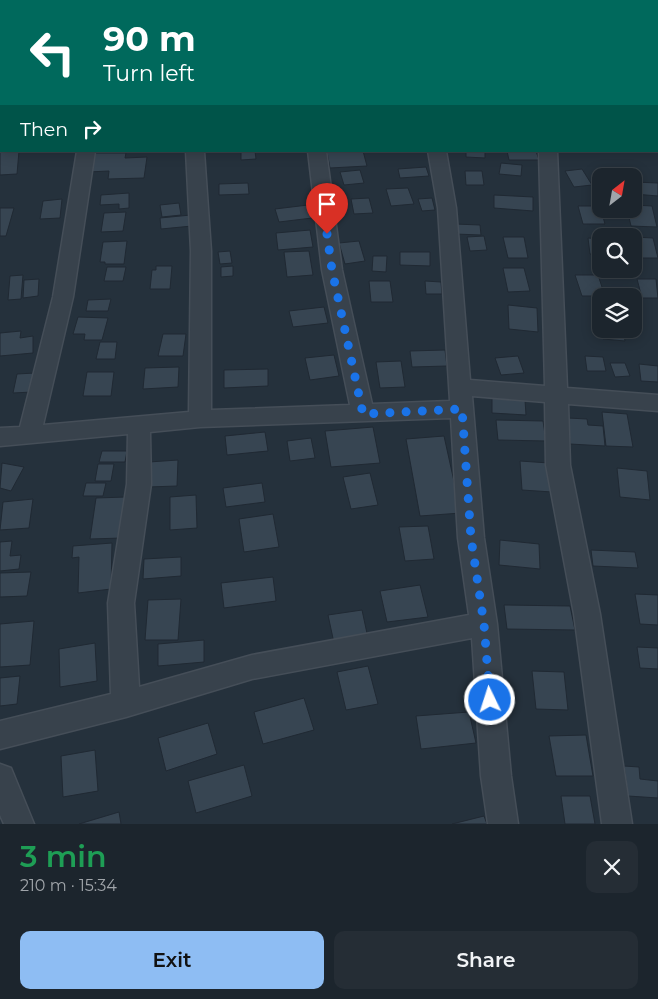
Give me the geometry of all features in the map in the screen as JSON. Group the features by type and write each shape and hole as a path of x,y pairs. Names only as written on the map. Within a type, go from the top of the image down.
{"street":[{"path":"29,436 63,297 86,152"},
{"path":"195,152 201,251 200,418"},
{"path":"317,152 332,270 363,414"},
{"path":"437,152 446,208 457,330 460,398 471,538 484,624 496,776 503,824"},
{"path":"548,152 554,282 558,465 587,614 617,824"},
{"path":"0,437 29,436 200,418 363,414 460,398 555,395 658,403"},
{"path":"126,704 121,603 139,484 139,425"},
{"path":"0,735 126,704 252,667 484,624"},
{"path":"0,778 19,824"}],"building":[{"path":"0,152 19,152 17,174 0,175"},
{"path":"241,152 255,152 256,159 241,160"},
{"path":"327,152 363,152 367,166 330,168"},
{"path":"466,152 485,152 485,158 466,157"},
{"path":"507,152 536,152 539,160 509,160"},
{"path":"91,153 126,153 125,158 147,157 144,178 108,179 109,171 88,172"},
{"path":"501,163 522,165 521,176 499,174"},
{"path":"426,167 429,176 400,178 398,169"},
{"path":"582,169 592,185 574,187 565,171"},
{"path":"360,170 364,183 344,185 340,172"},
{"path":"465,171 482,171 484,185 466,185"},
{"path":"642,182 658,183 658,196 642,195"},
{"path":"248,183 249,194 219,195 219,184"},
{"path":"408,188 414,204 391,206 386,189"},
{"path":"129,193 129,208 119,209 119,204 100,205 101,195"},
{"path":"494,195 533,197 533,211 494,208"},
{"path":"369,198 373,213 354,214 351,199"},
{"path":"432,198 435,210 422,211 418,199"},
{"path":"62,199 60,218 40,219 43,201"},
{"path":"179,203 181,215 162,217 160,205"},
{"path":"308,205 312,218 279,222 275,209"},
{"path":"642,205 652,206 657,227 631,226 629,218 642,218"},
{"path":"578,206 592,206 592,218 603,218 605,224 583,224"},
{"path":"0,208 14,208 6,236 0,236"},
{"path":"126,212 123,231 101,232 104,213"},
{"path":"191,215 192,226 161,229 160,218"},
{"path":"455,224 480,225 481,235 455,234"},
{"path":"310,230 313,247 278,250 276,233"},
{"path":"484,236 487,250 470,251 467,237"},
{"path":"503,237 524,237 528,258 508,258"},
{"path":"642,237 653,238 658,258 642,258"},
{"path":"588,238 592,238 592,254 590,254"},
{"path":"127,241 124,264 105,264 105,262 100,262 103,242"},
{"path":"359,241 365,261 345,264 339,243"},
{"path":"230,251 232,263 220,264 218,252"},
{"path":"309,251 313,275 287,277 284,252"},
{"path":"400,252 430,252 430,266 400,265"},
{"path":"373,256 387,256 386,272 372,271"},
{"path":"156,266 172,266 170,289 150,289 152,270 156,270"},
{"path":"233,266 233,276 221,277 221,267"},
{"path":"107,267 126,267 123,281 104,281"},
{"path":"503,268 524,268 530,291 508,292"},
{"path":"23,275 21,299 8,300 10,276"},
{"path":"575,275 592,275 592,278 599,278 602,288 592,288 592,296 582,296"},
{"path":"39,279 38,296 23,298 24,280"},
{"path":"637,279 656,279 658,298 642,298 642,288 639,288"},
{"path":"369,281 390,281 393,302 371,302"},
{"path":"425,281 441,282 442,294 426,294"},
{"path":"111,299 108,311 86,311 88,300"},
{"path":"508,305 537,308 538,332 509,329"},
{"path":"324,307 328,323 293,327 289,311"},
{"path":"78,317 108,318 102,340 84,340 85,334 73,334"},
{"path":"21,331 20,338 33,336 33,353 0,356 0,333"},
{"path":"163,334 186,334 183,356 158,356"},
{"path":"624,338 625,341 603,339"},
{"path":"100,342 117,342 115,359 96,359"},
{"path":"445,350 447,366 412,367 410,351"},
{"path":"334,355 339,376 310,380 305,358"},
{"path":"518,356 524,373 501,375 495,358"},
{"path":"585,356 603,357 606,371 587,371"},
{"path":"401,361 405,387 380,388 376,362"},
{"path":"610,363 625,363 630,376 615,377"},
{"path":"639,364 658,366 658,382 641,381"},
{"path":"179,367 178,387 143,389 145,368"},
{"path":"268,369 268,386 224,388 224,370"},
{"path":"87,372 114,372 111,396 83,396"},
{"path":"35,373 32,392 13,393 17,374"},
{"path":"492,398 525,400 526,415 492,413"},
{"path":"602,412 627,414 633,447 606,446"},
{"path":"568,418 587,419 588,425 603,426 605,446 570,444"},
{"path":"496,420 543,421 546,441 498,440"},
{"path":"373,427 380,463 331,467 325,431"},
{"path":"265,432 268,451 227,455 225,436"},
{"path":"444,436 461,513 420,516 406,439"},
{"path":"311,438 315,458 290,461 287,441"},
{"path":"102,451 127,451 125,462 99,462"},
{"path":"178,460 177,486 148,487 149,462"},
{"path":"520,461 549,463 552,492 522,490"},
{"path":"2,463 24,467 11,491 0,488"},
{"path":"98,464 114,464 111,481 95,481"},
{"path":"617,468 647,471 650,500 620,497"},
{"path":"370,473 378,505 351,509 343,477"},
{"path":"86,483 106,483 103,496 83,496"},
{"path":"262,483 265,502 226,507 223,488"},
{"path":"196,495 197,528 170,530 170,497"},
{"path":"126,497 122,538 90,539 96,498"},
{"path":"33,499 29,528 0,530 3,502"},
{"path":"273,514 279,547 244,552 239,519"},
{"path":"428,526 434,559 405,561 399,527"},
{"path":"500,540 539,544 540,569 499,565"},
{"path":"12,541 10,556 21,555 19,569 0,571 0,542"},
{"path":"112,543 111,589 78,593 79,557 72,558 73,546"},
{"path":"591,550 635,552 638,568 593,566"},
{"path":"181,557 181,576 143,579 144,559"},
{"path":"31,572 27,596 0,597 0,573"},
{"path":"273,577 276,601 224,608 221,583"},
{"path":"420,585 428,617 387,622 380,591"},
{"path":"635,594 658,595 658,625 640,624"},
{"path":"181,599 178,640 145,640 148,600"},
{"path":"504,605 570,606 575,630 507,629"},
{"path":"362,610 368,638 334,643 328,615"},
{"path":"34,621 30,665 0,667 0,624"},
{"path":"204,640 204,662 158,666 158,644"},
{"path":"95,643 97,681 60,687 59,649"},
{"path":"637,647 658,648 658,669 640,668"},
{"path":"368,666 378,704 346,710 337,672"},
{"path":"532,671 564,672 568,710 536,709"},
{"path":"20,676 17,704 0,706 0,678"},
{"path":"304,698 314,730 263,744 254,712"},
{"path":"469,712 476,743 421,749 416,716"},
{"path":"208,723 217,754 166,771 158,738"},
{"path":"586,735 593,776 556,776 549,736"},
{"path":"95,750 98,791 63,797 61,756"},
{"path":"244,765 252,796 196,813 188,781"},
{"path":"624,766 639,767 640,779 658,781 658,798 628,796"},
{"path":"561,796 590,796 595,824 565,824"},
{"path":"119,812 121,824 79,824"},
{"path":"484,816 487,824 452,824"}],"route":[{"path":"327,234 332,270 363,414 462,409 471,538 484,624 490,700"}]}
